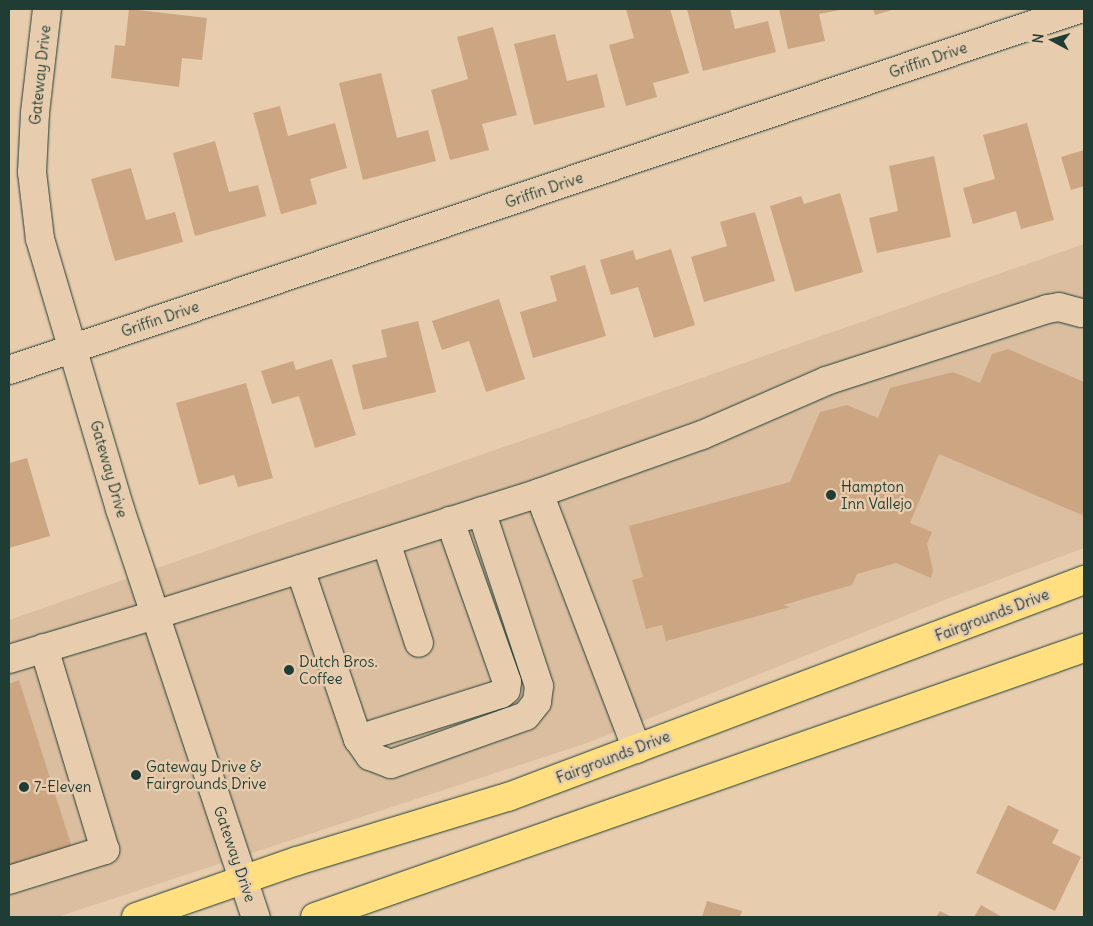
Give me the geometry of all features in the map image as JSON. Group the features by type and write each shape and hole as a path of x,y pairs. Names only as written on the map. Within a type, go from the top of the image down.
{"main road":[{"name":"Fairgrounds Drive","path":"136,917 312,856 508,797 1084,580"},
{"path":"315,917 1084,648"}],"street":[{"name":"Gateway Drive","path":"47,9 34,112 32,172 40,239 74,348 120,509 256,917"},
{"name":"Griffin Drive","path":"9,370 1080,9"},
{"path":"9,659 156,615 539,493 702,435 826,381 1047,309 1059,307 1083,314"},
{"path":"539,493 637,748"},
{"path":"300,569 358,739 370,756 391,764 526,716 537,702 539,686 481,511"},
{"path":"358,739 501,694 506,690 507,682 450,521"},
{"path":"386,542 419,643"},
{"path":"9,880 105,850 44,648"}],"shaded area":[{"path":"1084,244 1084,548 947,599 590,742 57,917 9,917 9,620"}],"building":[{"path":"129,9 207,18 202,60 182,58 179,87 111,78 115,45 125,46"},
{"path":"626,9 670,9 689,73 653,83 657,97 626,106 609,45 634,38"},
{"path":"687,9 730,9 735,29 768,21 776,52 703,71"},
{"path":"779,9 840,10 819,14 825,41 788,49"},
{"path":"873,9 895,9 875,15"},
{"path":"493,27 517,115 482,124 489,150 450,160 431,90 468,79 457,37"},
{"path":"555,34 567,81 597,74 605,107 534,125 514,44"},
{"path":"381,73 397,138 428,130 436,161 363,180 339,83"},
{"path":"280,106 288,136 335,123 347,168 310,179 317,204 281,214 253,113"},
{"path":"1027,123 1054,220 1021,229 1016,211 973,224 963,188 995,179 983,135"},
{"path":"215,141 229,192 258,185 266,216 195,236 173,153"},
{"path":"1084,150 1084,186 1071,190 1061,157"},
{"path":"934,156 951,237 877,253 869,218 898,211 889,166"},
{"path":"131,168 146,220 175,212 183,242 115,261 91,179"},
{"path":"840,193 863,272 795,292 770,206 801,196 804,204"},
{"path":"755,212 775,281 704,302 691,257 727,246 720,222"},
{"path":"671,249 695,325 654,338 638,287 611,295 600,260 633,250 636,260"},
{"path":"585,265 606,336 533,358 520,312 557,301 550,276"},
{"path":"499,299 525,379 486,392 469,341 442,350 432,321"},
{"path":"418,321 436,392 363,410 352,365 387,357 381,330"},
{"name":"Hampton Inn Vallejo","path":"1008,349 1084,382 1084,509 1082,515 939,454 910,523 932,532 927,544 933,570 931,578 896,563 857,574 852,585 783,605 790,607 666,641 662,625 646,629 632,580 643,577 629,526 790,482 820,412 847,405 878,418 890,388 953,372 980,383 992,354"},
{"path":"332,359 356,435 315,448 299,396 272,404 261,371 293,361 296,370"},
{"path":"246,383 273,478 238,487 234,475 199,485 176,403"},
{"path":"27,458 50,536 9,548 9,463"},
{"path":"19,680 75,857 9,867 9,684"},
{"path":"1008,805 1059,830 1052,843 1081,857 1055,911 976,873"},
{"path":"707,901 742,911 740,917 702,917"},
{"path":"981,905 1002,917 974,917"},
{"path":"940,911 952,917 936,917"}],"place":[{"name":"Hampton Inn Vallejo","path":"831,495"},
{"name":"Dutch Bros. Coffee","path":"289,670"},
{"name":"Gateway Drive & Fairgrounds Drive","path":"136,775"},
{"name":"7-Eleven","path":"24,787"}]}
